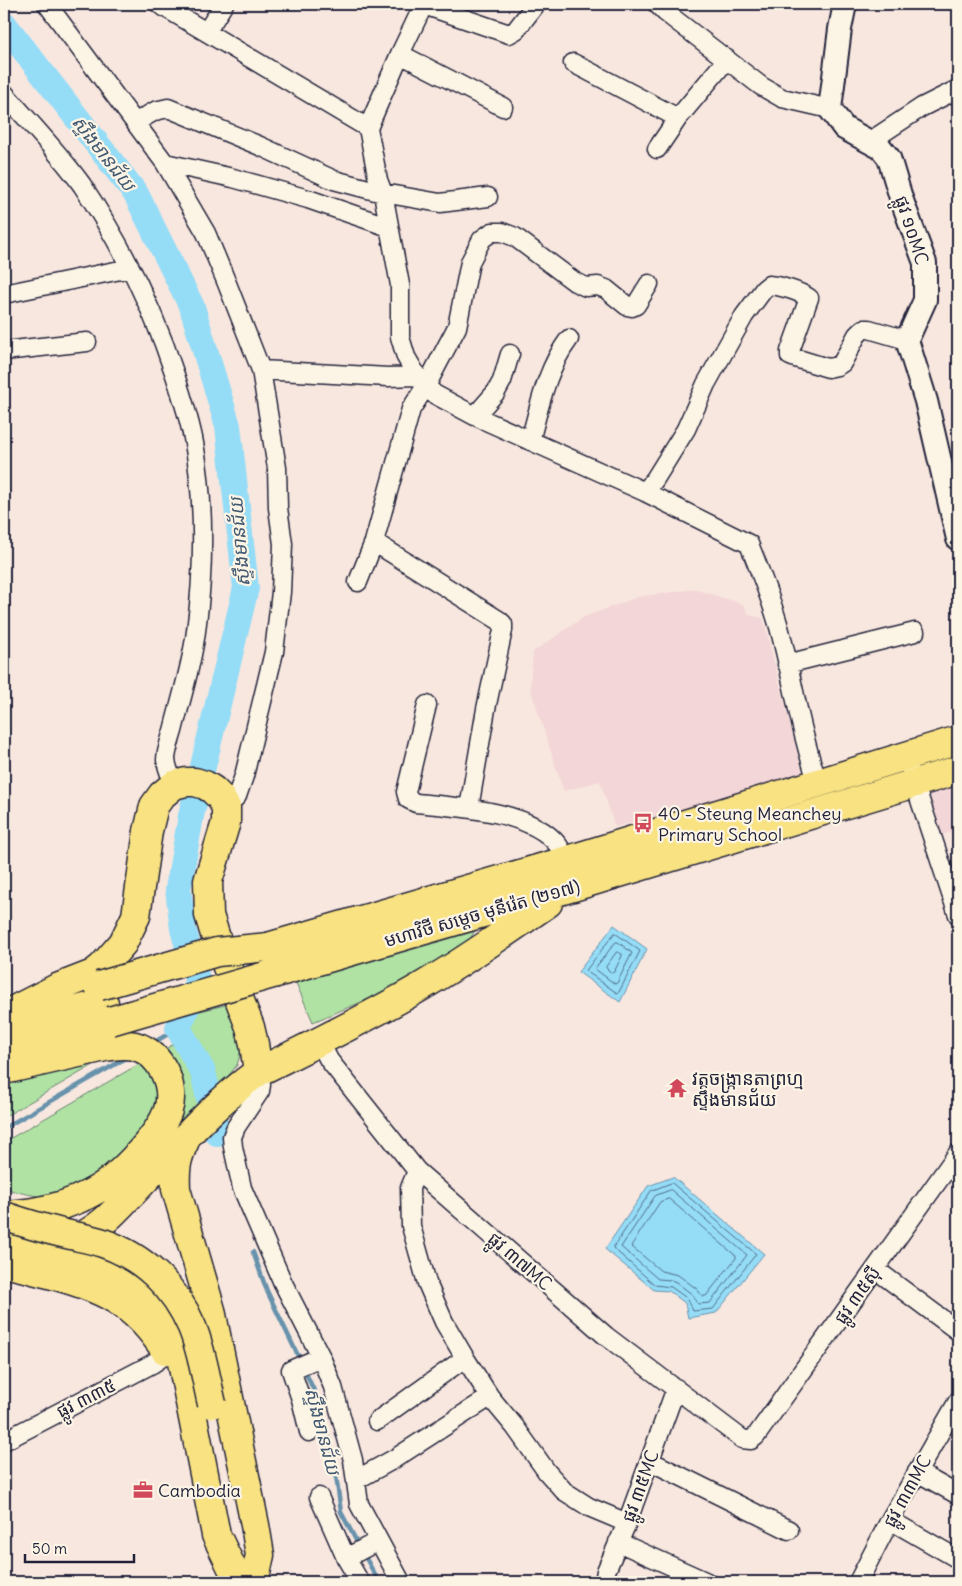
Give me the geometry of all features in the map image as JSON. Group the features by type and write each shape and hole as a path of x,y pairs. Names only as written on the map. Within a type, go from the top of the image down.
{"main road":[{"name":"មហាវិថី សម្តេច មុនីរ៉េត (២១៧)","path":"4,1050 104,1014 222,968 268,947 565,861 958,740"},
{"name":"មហាវិថី សម្តេច មុនីរ៉េត (២១៧)","path":"104,1014 276,973 572,887 958,770"},
{"path":"8,1017 57,988 93,974 102,967 123,943 136,916 148,831 154,806 162,795 175,784 195,782 213,790 225,806 226,822 208,881 209,915 250,1027 254,1044 248,1079"},
{"path":"5,1255 74,1239 89,1232 107,1218 193,1130 248,1079 425,985 463,962 572,887"},
{"path":"8,1017 104,1014"},
{"path":"4,1070 104,1014"},
{"path":"4,1216 30,1214 66,1205 97,1189 123,1169 144,1147 159,1128 167,1112 170,1099 166,1076 160,1064 150,1054 136,1046 120,1045 104,1014"},
{"path":"193,1130 179,1153 175,1168 176,1189 211,1310 258,1540 260,1555 242,1580"},
{"path":"4,1216 34,1226 102,1242 127,1253 158,1276 169,1287 192,1328 199,1349 200,1398"},
{"path":"5,1255 81,1282 125,1305 157,1336 200,1398"},
{"path":"5,1255 68,1255 106,1267 139,1288 153,1303 175,1338 182,1362 200,1398 237,1530 242,1580"}],"street":[{"path":"47,4 165,163 206,233 261,370 277,468 278,508 283,544 281,592 274,652 244,776 237,796 225,806"},
{"path":"159,4 368,128"},
{"path":"207,31 224,4"},
{"path":"536,4 516,30 509,34 424,4 368,128 378,180 383,193 400,285 400,337 406,357 421,381 434,394 475,416 645,492 749,544 779,628 808,755 818,783"},
{"path":"657,4 761,86 782,98 830,109 831,90 845,4"},
{"path":"400,54 503,107"},
{"path":"657,149 678,118 727,59"},
{"path":"572,63 678,118"},
{"path":"869,142 922,107 958,89"},
{"path":"4,93 81,185 130,268 164,340 187,412 194,444 199,484 202,546 201,593 189,673 166,758 169,774 175,784"},
{"path":"136,122 155,110 168,108 260,146 334,180 383,193 440,203 488,197"},
{"name":"ផ្លូវ ១០MC","path":"830,109 844,128 881,148 889,158 901,198 925,263 925,300 907,340"},
{"path":"165,163 233,178 308,199 389,227"},
{"path":"358,582 374,542 411,409 421,381 457,327 470,262 482,239 492,232 502,232 515,237 575,282 586,287 598,286 627,306 632,307 636,305 649,284"},
{"path":"4,294 130,268"},
{"path":"645,492 686,429 706,384 744,316 764,289 769,285 776,286 809,298 790,351 790,356 828,368 842,363 857,334 863,329 907,340 926,401 958,539"},
{"path":"530,441 551,368 559,352 569,339"},
{"path":"4,350 87,342"},
{"path":"475,416 496,392 502,381 510,354"},
{"path":"261,370 421,381"},
{"path":"374,542 500,620 503,624 469,808"},
{"path":"787,664 915,632"},
{"path":"428,705 406,792 408,799 416,803 469,808 508,816 533,825 550,835 560,847 572,887"},
{"path":"906,756 958,915"},
{"name":"ផ្លូវ ៣៧MC","path":"319,1041 329,1060 417,1171 606,1336 742,1439 751,1440 756,1436"},
{"path":"248,1079 261,1085 260,1091 236,1127 232,1137 242,1188 283,1283 310,1362 332,1387 353,1460 356,1480 362,1550 360,1582"},
{"name":"ផ្លូវ ៣៥ស៊ី","path":"756,1436 958,1153"},
{"path":"417,1171 410,1188 411,1226 427,1283 444,1322 465,1358 490,1397 546,1472 564,1491 590,1507 627,1523"},
{"path":"875,1269 958,1331"},
{"name":"ផ្លូវ ៣៣៥","path":"4,1441 168,1354"},
{"path":"377,1421 465,1358"},
{"path":"309,1432 292,1370 310,1362"},
{"name":"ផ្លូវ ៣៥MC","path":"604,1582 606,1571 627,1523 676,1388"},
{"path":"356,1480 394,1459 490,1397"},
{"name":"ផ្លូវ ៣៣MC","path":"858,1582 890,1520 958,1401"},
{"path":"650,1461 789,1530"},
{"path":"917,1472 958,1495"},
{"path":"319,1497 362,1550 401,1582"},
{"path":"890,1520 958,1559"},
{"path":"618,1542 707,1582"}],"shaded area":[{"path":"694,589 743,604 749,615 763,618 803,776 615,827 600,781 564,791 563,789 530,687 533,652 584,617 638,597"},
{"path":"958,782 958,831 942,835 927,792"}],"green space":[{"path":"471,926 474,932 470,939 456,950 371,998 313,1022 296,983"},
{"path":"229,1004 243,1045 237,1065 218,1089 213,1068 190,1026 196,1012"},
{"path":"179,1041 198,1080 204,1103 112,1198 98,1208 4,1188 4,1142"},
{"path":"102,1060 4,1117 4,1084"}],"water":[{"path":"614,925 647,949 620,1002 578,972"},
{"path":"673,1177 764,1254 716,1313 688,1318 685,1303 669,1291 654,1290 605,1249 648,1186"}],"waterway":[{"name":"ស្ទឹងមានជ័យ","path":"4,24 136,194 192,307 228,426 246,588 191,816 178,889 183,929 198,983 178,1028 203,1072 217,1133"},
{"path":"153,1043 178,1028"},
{"path":"4,1128 128,1057"},
{"name":"ស្ទឹងមានជ័យ","path":"253,1252 267,1291 301,1362"},
{"name":"ស្ទឹងមានជ័យ","path":"304,1369 316,1395 334,1461 341,1512 359,1546"},
{"name":"ស្ទឹងមានជ័យ","path":"363,1553 379,1582"}],"place":[{"name":"40 - Steung Meanchey Primary School","path":"643,823"},
{"name":"វត្តចង្ក្រានតាព្រហ្ម ស្ទឹងមានជ័យ","path":"677,1088"},
{"name":"Cambodia","path":"143,1490"}]}
